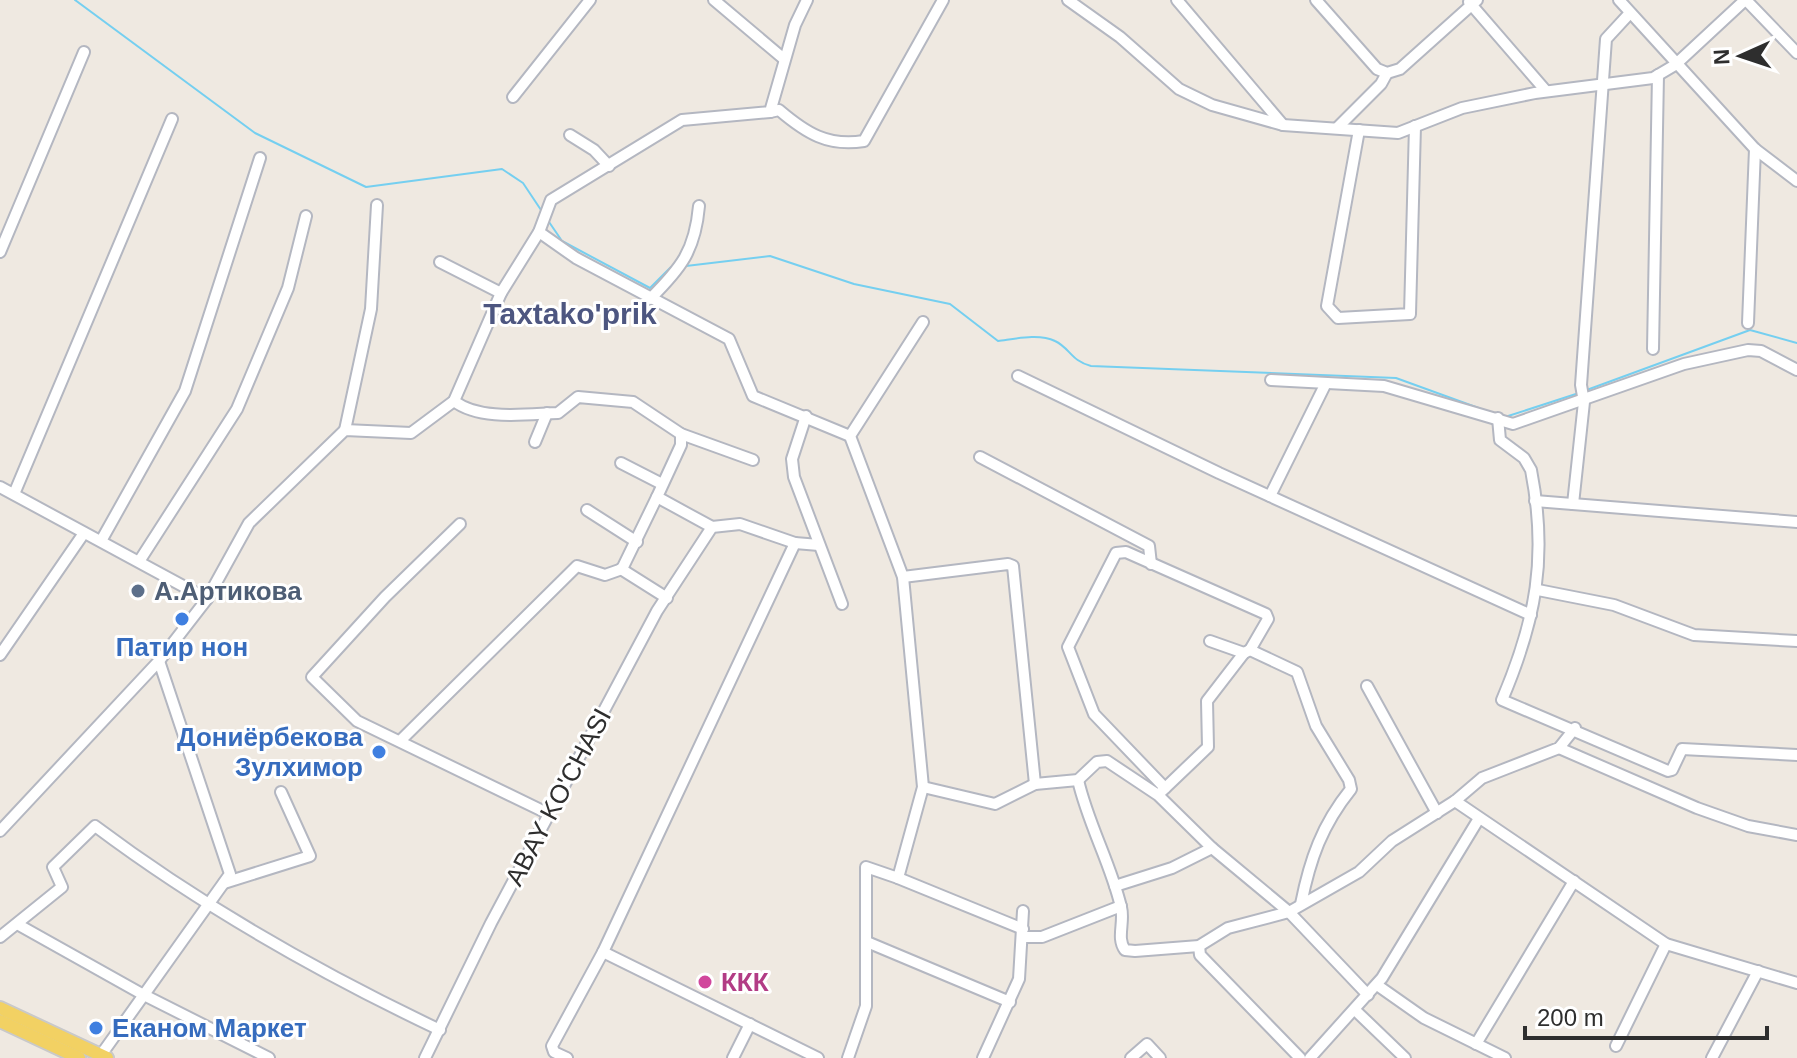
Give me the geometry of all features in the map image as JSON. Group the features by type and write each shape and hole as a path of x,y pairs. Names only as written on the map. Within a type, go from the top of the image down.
{"main road":[{"path":"0,1008 65,1044 79,1058"},
{"path":"0,1021 104,1057"}],"street":[{"path":"513,97 590,0"},
{"path":"714,0 784,59"},
{"path":"770,112 784,59 807,0"},
{"path":"345,430 411,433 454,401 501,293 540,229 551,200 682,120 779,110 807,134 830,142 864,141 943,0"},
{"path":"1068,0 1120,37 1179,89 1243,116 1283,125 1398,133 1462,108 1546,91 1658,75 1675,65 1746,0 1797,53"},
{"path":"1177,0 1283,125"},
{"path":"1316,0 1377,69 1387,73 1400,69 1472,2 1546,91"},
{"path":"1619,0 1675,65 1755,149 1797,181"},
{"path":"1573,504 1584,402 1581,385 1606,39 1630,13"},
{"path":"0,252 84,52"},
{"path":"1337,128 1381,84 1387,73"},
{"path":"1653,349 1658,75"},
{"path":"14,494 172,119"},
{"path":"1359,130 1327,306 1338,318 1410,314 1415,126"},
{"path":"570,135 594,150 609,166"},
{"path":"1748,323 1755,149"},
{"path":"101,541 185,391 260,158"},
{"path":"0,831 159,661 207,599 249,523 345,430 371,309 377,205"},
{"path":"650,299 676,276 697,233 699,206"},
{"path":"140,560 237,409 288,288 306,216"},
{"path":"540,229 576,258 729,339 753,396 850,436 903,577 923,787 898,878"},
{"path":"440,262 501,293"},
{"path":"850,436 923,322"},
{"path":"1271,380 1384,386 1513,424 1584,402 1684,364 1748,350 1761,351 1797,370"},
{"path":"1018,376 1531,615"},
{"path":"1270,496 1326,383"},
{"path":"454,401 483,412 547,413 558,413 578,397 633,402 681,434 753,460"},
{"path":"535,442 547,413"},
{"path":"806,416 792,459 794,477 842,604"},
{"path":"1498,418 1500,440 1528,464 1535,501 1538,590 1522,652 1502,700 1575,728 1668,771 1682,749 1797,755"},
{"path":"400,741 577,566 605,575 621,569 637,542 681,445 681,434"},
{"path":"980,457 1149,546 1151,564"},
{"path":"621,463 662,484"},
{"path":"0,487 140,560 207,599"},
{"path":"657,497 712,527 740,524 795,543 819,545"},
{"path":"1535,501 1797,522"},
{"path":"587,510 637,542"},
{"path":"460,524 313,672 313,680 357,721 549,814"},
{"name":"ABAY KO'CHASI","path":"425,1058 549,814 667,598 712,527"},
{"path":"0,655 84,533"},
{"path":"567,1058 554,1052 552,1046 603,952 795,543"},
{"path":"1162,791 1208,747 1207,701 1247,652 1268,619 1266,614 1126,552 1116,553 1068,647 1094,714 1212,848 1289,912 1368,995"},
{"path":"903,577 1008,564 1013,566 1035,784"},
{"path":"621,569 667,598"},
{"path":"1538,590 1614,605 1694,635 1797,641"},
{"path":"1210,641 1247,652 1300,677 1316,726 1351,789 1334,809 1312,852 1301,904"},
{"path":"104,1057 142,994 230,874 229,862 159,661"},
{"path":"1367,686 1437,813"},
{"path":"1078,780 1087,818 1121,906 1120,944 1125,950 1199,946 1228,928 1289,912 1359,872 1392,841 1455,801 1482,778 1561,745 1575,728"},
{"path":"1561,745 1697,808 1748,826 1797,835"},
{"path":"923,787 995,804 1035,784 1078,780 1097,762 1107,761 1162,791"},
{"path":"224,883 310,856 281,792"},
{"path":"1455,801 1478,820 1666,944 1797,983"},
{"path":"1310,1058 1377,985 1478,820"},
{"path":"0,937 62,887 53,867 95,826 207,906 293,957 440,1030"},
{"path":"1115,886 1172,868 1212,848"},
{"path":"849,1058 866,1006 866,867 1023,933 1042,937 1121,906"},
{"path":"1476,1044 1574,881"},
{"path":"983,1058 1019,979 1023,911"},
{"path":"17,924 142,994 269,1058"},
{"path":"867,942 1010,1002"},
{"path":"1616,1046 1666,944"},
{"path":"1199,946 1200,955 1300,1058"},
{"path":"603,952 818,1058"},
{"path":"1712,1058 1758,971"},
{"path":"1377,985 1424,1018 1505,1058"},
{"path":"1355,1010 1405,1058"},
{"path":"733,1058 750,1024"},
{"path":"1131,1058 1147,1044 1160,1058"}],"waterway":[{"path":"75,0 255,133 366,187 502,169 523,183 541,210"},
{"path":"547,219 562,241 650,288 671,267"},
{"path":"686,266 770,256 854,284 950,304 998,341 1042,337 1060,344 1079,361 1091,366 1396,378 1495,414"},
{"path":"1584,391 1750,330 1797,343"},
{"path":"1505,417 1579,393"}],"place":[{"name":"А.Артикова","path":"138,591"},
{"name":"Патир нон","path":"182,619"},
{"name":"Дониёрбекова Зулхимор","path":"379,752"},
{"name":"ККК","path":"705,982"},
{"name":"Еканом Маркет","path":"96,1028"}],"district":[{"name":"Taxtako'prik","path":"570,313"}]}
